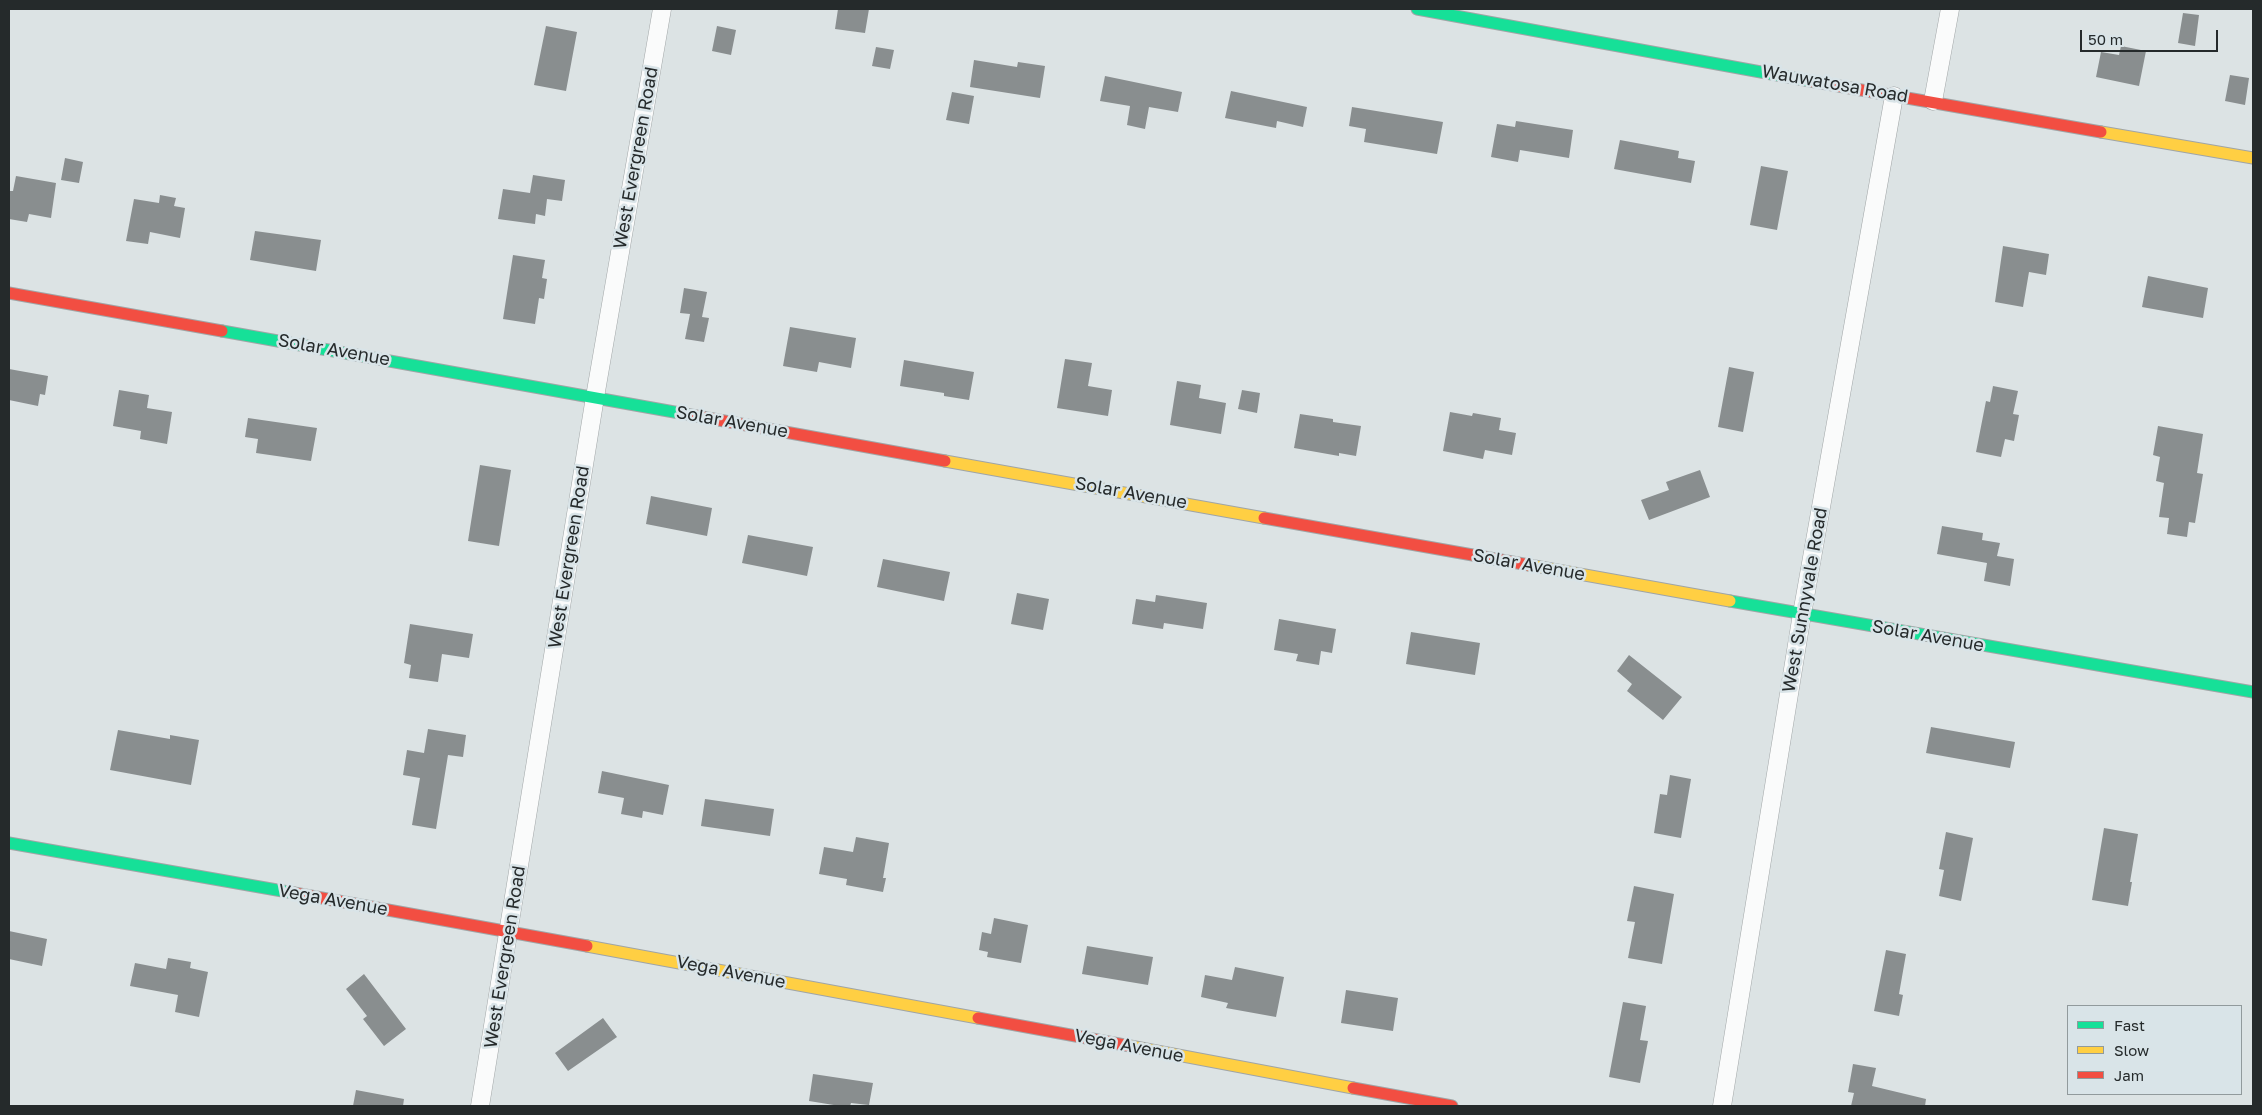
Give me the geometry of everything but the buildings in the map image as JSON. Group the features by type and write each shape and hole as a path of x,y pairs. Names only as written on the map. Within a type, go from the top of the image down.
{"street":[{"name":"West Evergreen Road","path":"480,1106 595,397 662,9"},
{"name":"Wauwatosa Road","path":"1417,9 1894,96 1933,101 2253,158"},
{"path":"1933,101 1950,9"},
{"name":"West Sunnyvale Road","path":"1722,1106 1802,614 1894,96"},
{"name":"Solar Avenue","path":"9,293 1802,614 2253,692"},
{"name":"Vega Avenue","path":"9,843 509,931 1452,1106"}],"traffic: fast":[{"path":"1417,9 1810,81"},
{"path":"222,331 691,415"},
{"path":"1730,601 2253,692"},
{"path":"9,843 294,893"}],"traffic: slow":[{"path":"2101,132 2253,158"},
{"path":"945,461 1264,518"},
{"path":"1529,565 1730,601"},
{"path":"587,946 978,1018"},
{"path":"1130,1046 1353,1088"}],"traffic: jam":[{"path":"1810,81 2101,132"},
{"path":"9,293 222,331"},
{"path":"691,415 945,461"},
{"path":"1264,518 1529,565"},
{"path":"294,893 587,946"},
{"path":"978,1018 1130,1046"},
{"path":"1353,1088 1452,1106"}]}
